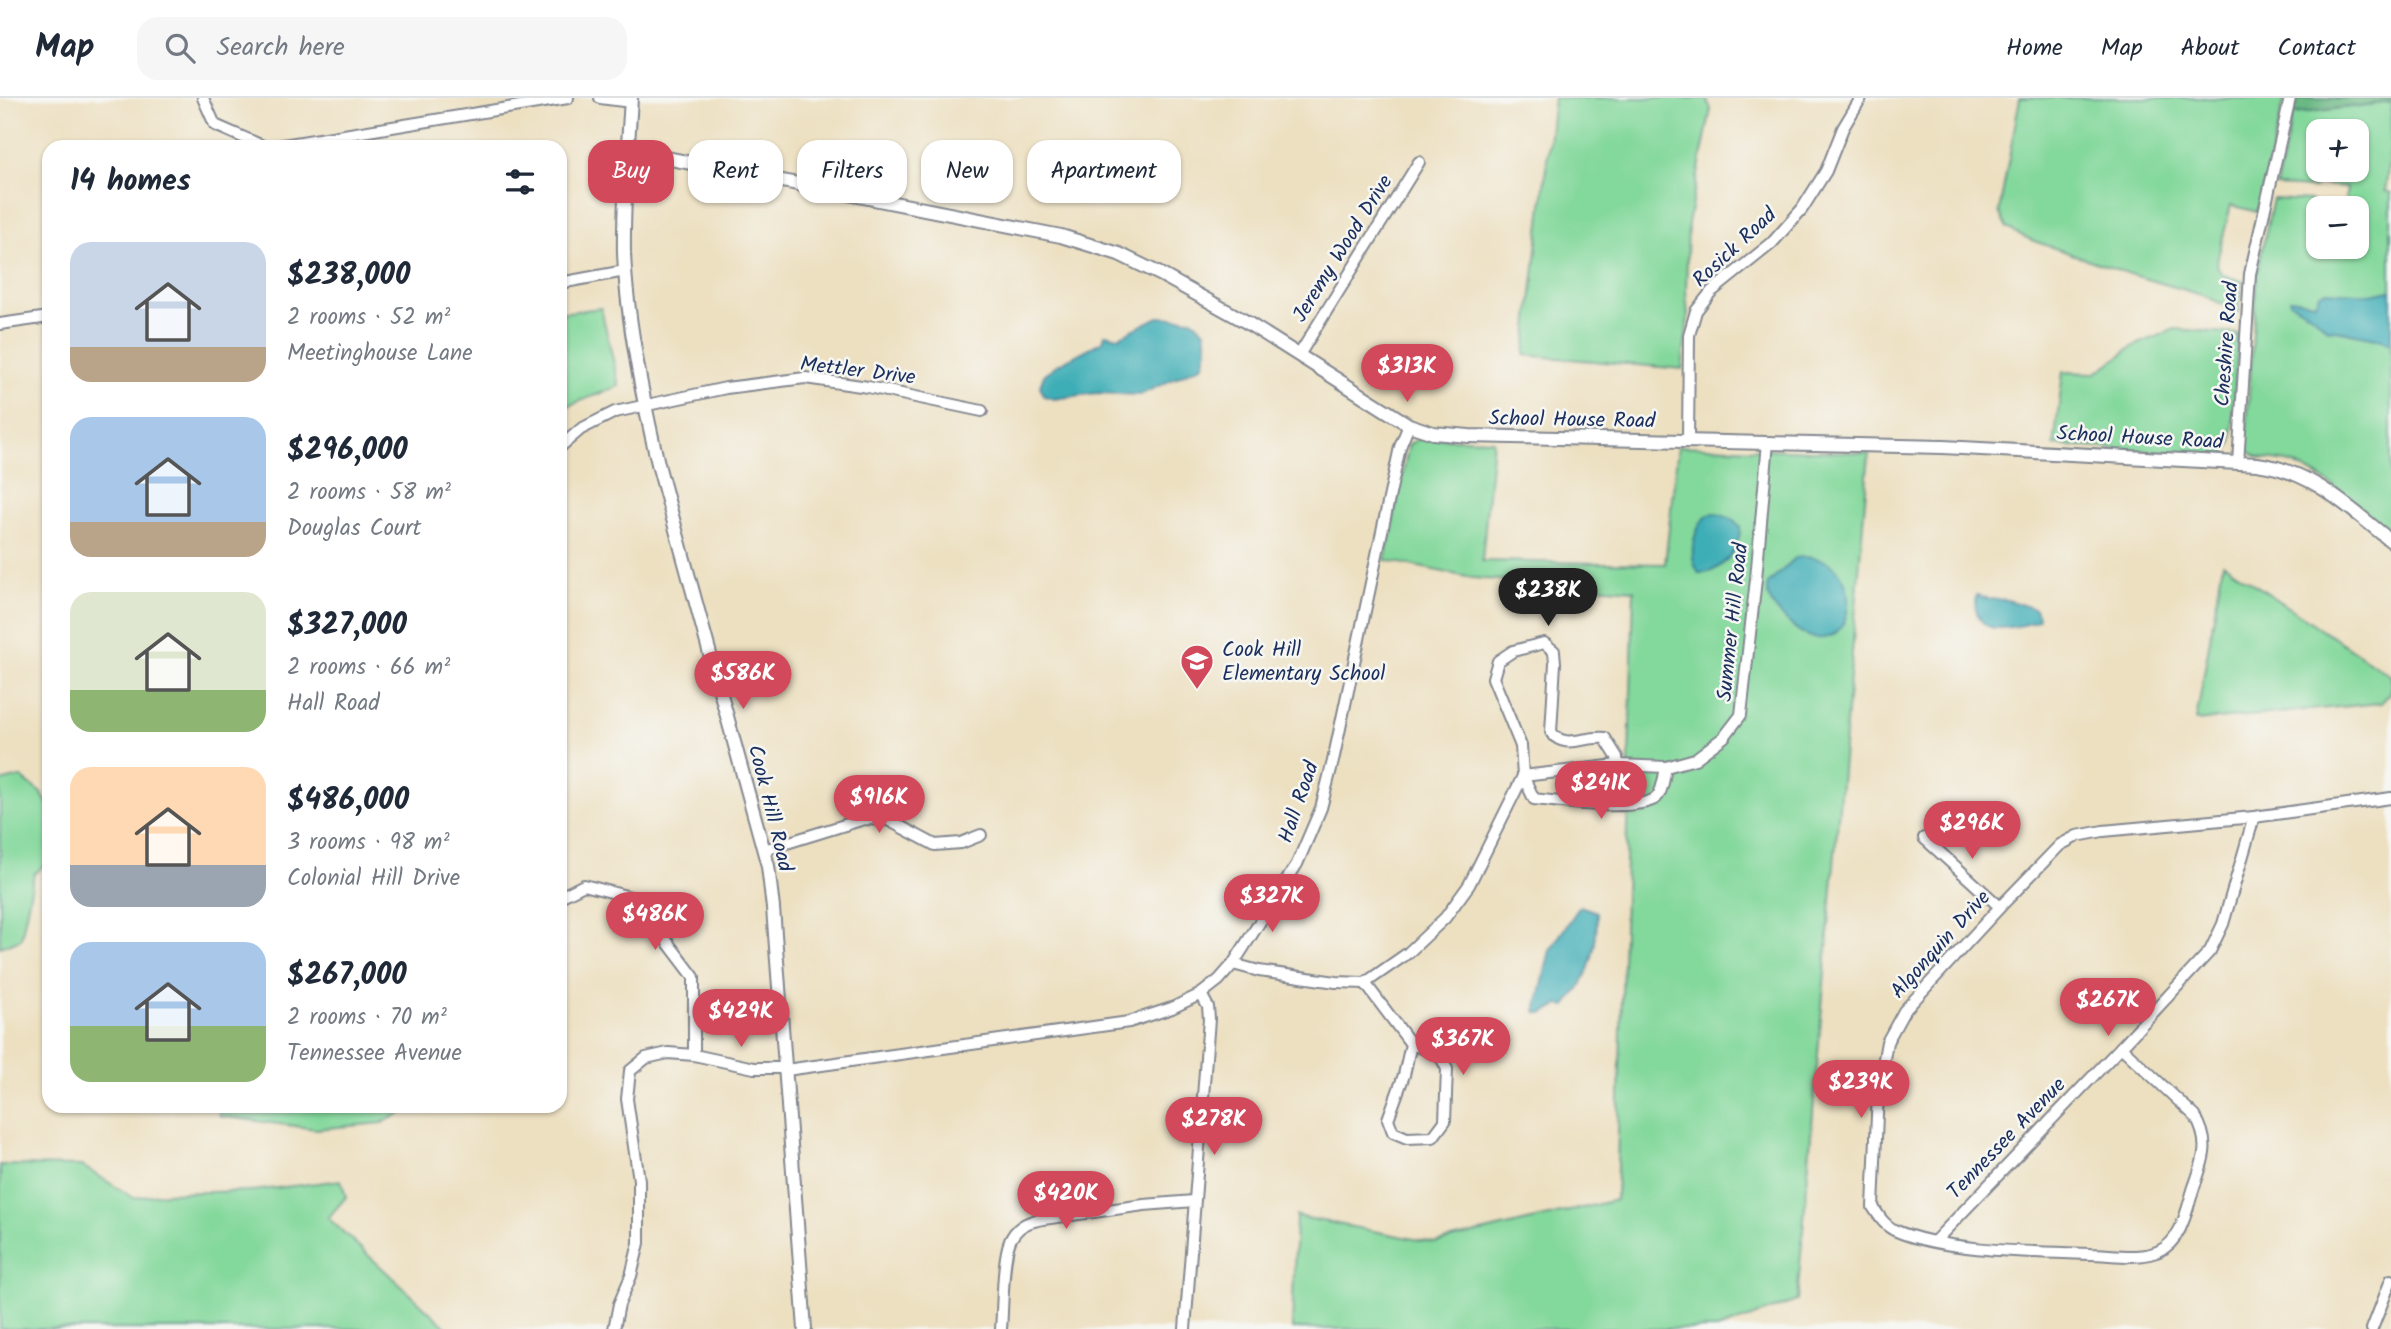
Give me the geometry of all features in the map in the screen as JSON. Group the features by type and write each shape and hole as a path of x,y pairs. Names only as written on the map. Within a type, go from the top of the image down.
{"street":[{"path":"203,98 215,125 249,140"},
{"path":"313,140 568,98"},
{"path":"600,98 631,100"},
{"name":"Rosick Road","path":"1688,441 1689,335 1696,312 1711,292 1772,243 1802,209 1826,171 1843,128 1861,98"},
{"name":"Cheshire Road","path":"2238,463 2250,274 2290,98"},
{"name":"Cook Hill Road","path":"629,140 631,100"},
{"name":"School House Road","path":"674,160 1086,242 1160,274 1243,320 1409,425 1433,433 2042,451 2238,463"},
{"name":"Jeremy Wood Drive","path":"1299,355 1419,162"},
{"name":"Cook Hill Road","path":"625,203 625,271 646,405 664,488 764,850 773,908 805,1329"},
{"path":"567,282 625,271"},
{"path":"0,324 42,318"},
{"name":"Mettler Drive","path":"567,440 595,420 615,412 735,386 805,379 868,387 982,411"},
{"name":"Hall Road","path":"614,1329 619,1304 631,1276 639,1243 639,1180 627,1099 630,1071 646,1058 668,1053 694,1055 754,1068 785,1069 1129,1022 1171,1008 1201,994 1219,980 1233,964 1297,864 1321,808 1400,447 1409,425"},
{"name":"Summer Hill Road","path":"1523,776 1618,765 1666,766 1695,759 1724,737 1741,715 1768,442"},
{"path":"2238,463 2273,466 2301,475 2391,541"},
{"path":"1618,765 1605,738 1595,737 1567,743 1557,740 1551,732 1554,650 1544,643 1513,652 1497,661 1493,678 1521,746 1523,776 1534,799 1589,806 1644,803 1657,797 1666,766"},
{"path":"1233,964 1272,973 1336,982 1365,983 1408,953 1455,905 1469,885 1523,776"},
{"name":"Algonquin Drive","path":"2121,1047 2195,1116 2203,1130 2206,1146 2181,1227 2172,1241 2160,1251 2140,1255 2029,1252 1961,1246 1905,1234 1880,1219 1873,1207 1878,1092 1887,1042 1904,1011 2060,845 2077,836 2103,831 2254,817 2391,798"},
{"name":"Tennessee Avenue","path":"1935,1241 2210,951 2223,924 2254,817"},
{"path":"764,850 864,819 888,820 935,845 961,843 981,835"},
{"path":"1924,838 2000,907"},
{"path":"567,894 584,885 634,898 694,977 694,1055"},
{"path":"1365,983 1411,1044 1441,1057 1447,1069 1445,1121 1433,1137 1407,1138 1393,1132 1388,1119 1404,1075 1411,1044"},
{"path":"1185,1329 1209,1019 1208,1007 1201,994"},
{"path":"1001,1329 1008,1247 1010,1239 1020,1227 1030,1221 1043,1219 1194,1201"},
{"path":"2372,1329 2391,1280"}],"green space":[{"path":"1554,98 1706,98 1711,109 1688,223 1688,317 1682,369 1525,355"},
{"path":"2020,98 2285,98 2257,212 2231,205 2218,257 2218,268 2223,274 2242,281 2239,312 2205,296 2031,240 2007,228 1999,212"},
{"path":"2298,98 2391,98 2391,102 2293,114"},
{"path":"2391,102 2391,147 2385,191 2391,193 2391,290 2371,294 2324,291 2315,303 2291,299 2326,328 2381,339 2391,344 2391,533 2309,471 2290,463 2256,456 2246,447 2257,273 2273,199 2306,201 2306,259 2369,259 2369,196 2346,196 2347,187 2319,184 2313,188 2276,186 2293,114"},
{"path":"601,308 619,386 567,406 567,312"},
{"path":"2175,329 2238,334 2232,443 2226,453 2215,455 2054,445 2063,372 2096,373 2134,346"},
{"path":"1421,438 1493,440 1482,561 1665,564 1678,446 1869,453 1797,1301 1717,1329 1292,1329 1296,1216 1435,1243 1616,1200 1634,590 1472,578 1385,560 1409,444"},
{"path":"2223,563 2391,676 2391,692 2381,703 2196,721"},
{"path":"20,777 42,795 42,867 34,874 21,939 0,947 0,782"},
{"path":"219,1113 401,1113 382,1123 316,1129 220,1116"},
{"path":"0,1165 82,1166 134,1198 165,1193 252,1191 341,1180 346,1197 328,1218 448,1329 0,1329"}],"water":[{"path":"2391,290 2391,344 2381,339 2326,328 2315,317 2290,302 2290,299 2315,303 2319,294 2324,291 2371,294"},
{"path":"1158,317 1192,319 1205,331 1207,349 1203,365 1140,395 1097,393 1054,399 1044,396 1040,386 1044,375 1055,366 1103,341 1105,334 1119,337"},
{"path":"1714,513 1733,519 1740,527 1737,543 1722,564 1715,569 1699,573 1693,558 1694,539 1701,523"},
{"path":"1795,558 1822,560 1839,572 1847,591 1847,611 1840,628 1826,638 1807,635 1782,616 1769,597 1768,584"},
{"path":"1977,595 2008,600 2035,609 2039,619 2016,626 1990,627 1982,622 1977,613"},
{"path":"1580,906 1597,912 1594,949 1586,974 1566,1006 1559,1005 1544,1013 1538,1013 1536,1011 1550,950"}],"place":[{"name":"Cook Hill Elementary School","path":"1197,691"}]}
